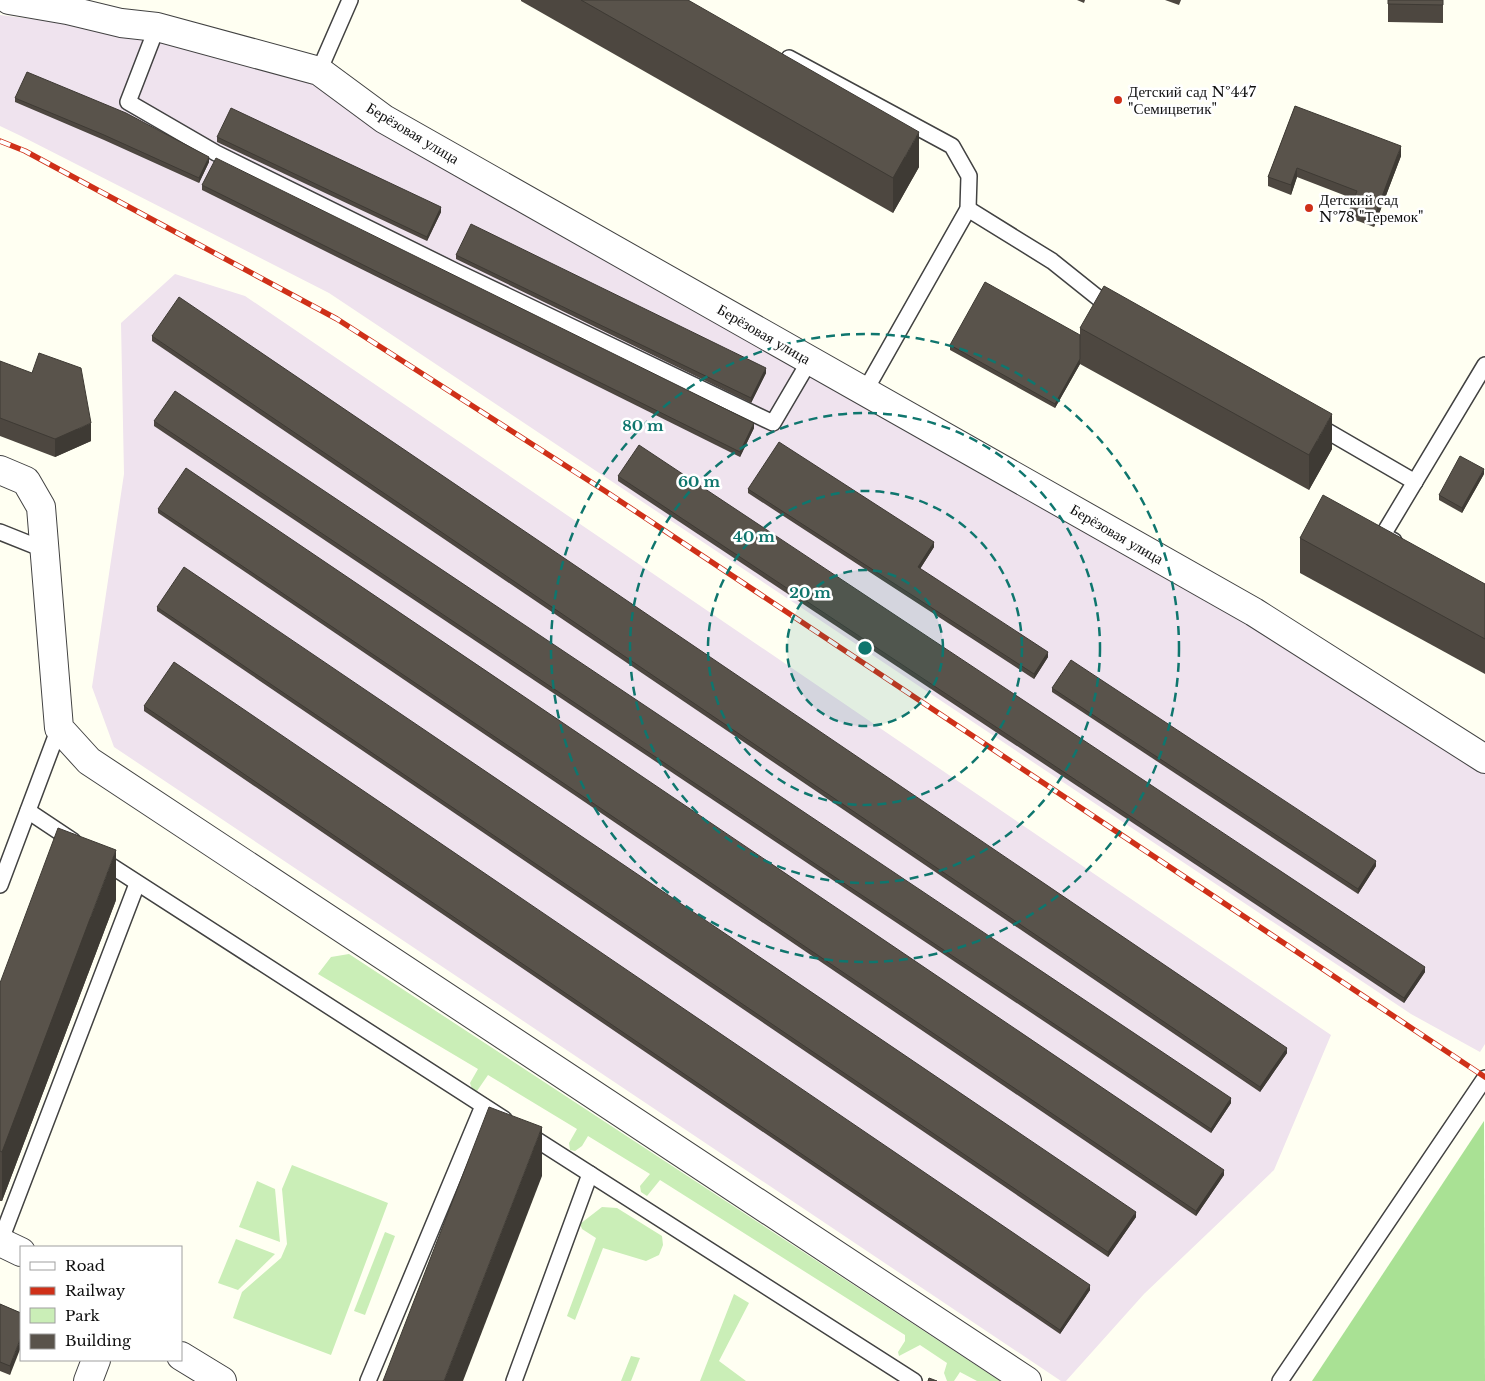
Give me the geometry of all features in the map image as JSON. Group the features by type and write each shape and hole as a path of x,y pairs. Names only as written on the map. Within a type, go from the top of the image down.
{"street":[{"name":"Берёзовая улица","path":"8,0 67,5 121,23 157,27 319,71 384,119 1254,612 1485,759"},
{"path":"0,470 26,481 41,507 59,728 89,761 1027,1381"},
{"path":"0,1242 20,1252"},
{"path":"182,1357 222,1381"},
{"path":"88,1381 96,1361"}],"lane":[{"path":"319,71 350,0"},
{"path":"157,27 128,102 216,153 466,276 773,423 810,360"},
{"path":"778,52 952,146 969,176 968,209 865,391"},
{"path":"968,209 1052,261 1097,297 1130,317"},
{"path":"1408,550 1382,535 1485,365"},
{"path":"1299,415 1415,482"},
{"path":"0,532 45,550"},
{"path":"0,885 59,728"},
{"path":"28,810 137,884 914,1381"},
{"path":"0,1242 137,884"},
{"path":"1280,1381 1485,1078"},
{"path":"368,1381 484,1106"},
{"path":"514,1381 590,1174"}],"shaded area":[{"path":"0,15 122,30 293,71 1249,620 1485,771 1485,1044 1480,1052 1411,1014 329,293 0,126"},
{"path":"175,274 245,296 1331,1035 1274,1170 1144,1294 1066,1381 1061,1381 114,747 92,687 124,474 121,323"}],"green space":[{"path":"349,954 1000,1381 977,1381 960,1372 954,1381 947,1381 944,1373 947,1363 920,1345 899,1356 898,1352 905,1341 905,1335 660,1180 647,1196 641,1192 640,1186 650,1174 588,1136 582,1146 575,1151 570,1150 569,1143 577,1129 488,1075 477,1091 472,1089 470,1083 478,1069 318,974 331,957"},
{"path":"1484,1121 1485,1381 1312,1381"},
{"path":"292,1165 388,1203 331,1355 233,1318 242,1292 281,1258 287,1244 282,1189"},
{"path":"257,1181 275,1189 280,1242 239,1227"},
{"path":"602,1207 617,1208 662,1236 663,1245 659,1255 646,1261 603,1248 575,1320 567,1316 596,1238 582,1229 580,1224"},
{"path":"385,1232 395,1236 365,1315 354,1311"},
{"path":"236,1239 275,1254 238,1290 218,1283"},
{"path":"734,1294 749,1303 719,1361 746,1381 700,1381"},
{"path":"631,1356 640,1358 631,1381 621,1381"}],"building":[{"path":"581,0 688,0 919,132 893,178"},
{"path":"1388,0 1443,0 1443,5 1388,4"},
{"path":"27,72 126,113 209,157 199,178 104,135 15,98"},
{"path":"1295,106 1401,146 1374,218 1350,209 1357,191 1297,168 1291,185 1268,177"},
{"path":"231,108 441,207 427,237 217,137"},
{"path":"216,158 754,423 740,452 202,185"},
{"path":"471,224 766,368 751,398 456,255"},
{"path":"985,282 1080,335 1080,359 1055,404 950,345"},
{"path":"1104,286 1332,414 1309,455 1080,328"},
{"path":"179,297 1287,1048 1260,1087 152,336"},
{"path":"39,353 81,368 91,423 55,439 0,418 0,361 32,373"},
{"path":"175,391 1231,1098 1211,1129 154,421"},
{"path":"779,442 934,542 918,567 1048,652 1034,674 748,489"},
{"path":"639,445 1425,967 1404,998 618,476"},
{"path":"1460,456 1484,469 1462,508 1439,495"},
{"path":"186,468 1224,1170 1196,1211 158,509"},
{"path":"1323,495 1485,584 1485,639 1300,538"},
{"path":"184,567 1136,1212 1108,1252 157,607"},
{"path":"1071,660 1376,861 1358,889 1052,688"},
{"path":"174,662 1090,1285 1060,1330 144,706"},
{"path":"58,828 116,850 2,1152 0,1151 0,983"},
{"path":"489,1107 542,1127 444,1381 383,1381"},
{"path":"0,1304 20,1313 20,1340 10,1366 0,1362"}],"railway":[{"path":"0,141 25,151 337,319 605,491 1485,1077"}],"place":[{"name":"Детский сад №447 \"Семицветик\"","path":"1118,100"},
{"name":"Детский сад №78 \"Теремок\"","path":"1309,208"}]}
